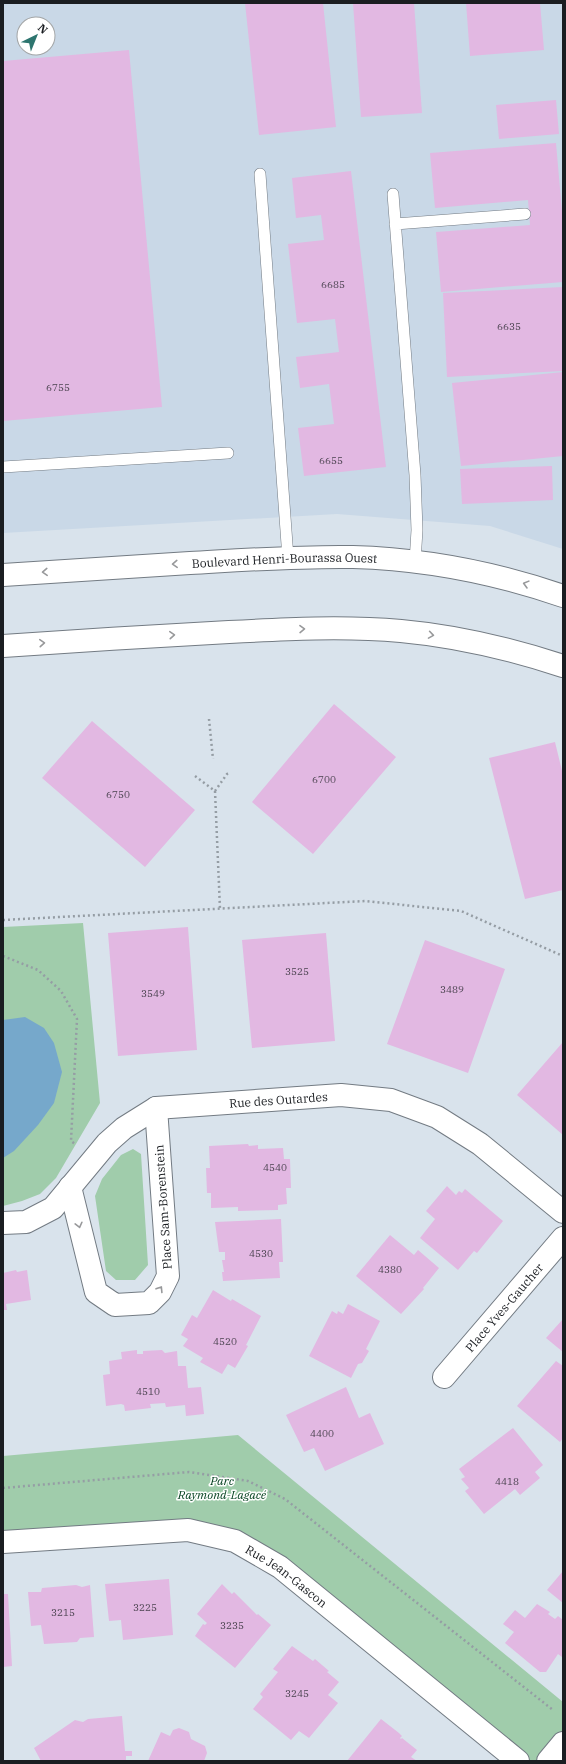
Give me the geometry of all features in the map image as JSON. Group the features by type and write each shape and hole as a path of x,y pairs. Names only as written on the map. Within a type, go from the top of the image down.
{"street":[{"name":"Boulevard Henri-Bourassa Ouest","path":"3,574 288,558 354,557 415,562 500,578 563,596"},
{"path":"3,646 226,632 345,628 400,631 458,640 486,645 563,666"},
{"name":"Rue des Outardes","path":"3,1223 26,1222 53,1208 107,1143 124,1128 156,1108 341,1095 391,1100 436,1117 480,1144 563,1212"},
{"name":"Place Sam-Borenstein","path":"70,1187 96,1292 116,1305 149,1303 160,1292 168,1276 156,1108"},
{"name":"Place Yves-Gaucher","path":"444,1377 563,1238"},
{"name":"Rue Jean-Gascon","path":"3,1542 188,1530 235,1541 280,1567 518,1761"},
{"path":"548,1761 563,1743"}],"lane":[{"path":"260,174 288,558"},
{"path":"393,194 415,475 417,530 415,562"},
{"path":"395,224 525,214"},
{"path":"3,467 228,453"}],"path":[{"path":"209,719 213,760"},
{"path":"220,909 215,791 227,774 231,773"},
{"path":"195,776 215,791"},
{"path":"3,920 365,901 461,911 563,956"},
{"path":"4,957 38,970 61,991 77,1019 71,1141 92,1160"}],"shaded area":[{"path":"3,3 563,3 563,549 490,526 337,514 3,533"}],"green space":[{"path":"83,923 100,1103 56,1178 40,1194 3,1206 3,927"},
{"path":"133,1149 141,1154 148,1265 135,1280 116,1280 106,1271 95,1196 102,1179 121,1155"},
{"name":"Parc Raymond-Lagacé","path":"238,1435 563,1702 563,1761 518,1761 281,1567 188,1530 3,1542 3,1456"}],"water":[{"path":"25,1017 44,1028 54,1043 62,1072 54,1103 38,1125 14,1151 3,1158 3,1020"}],"building":[{"path":"245,3 323,3 336,127 259,135"},
{"path":"353,3 414,3 422,113 361,117"},
{"path":"466,3 540,3 544,50 470,56"},
{"path":"129,50 162,407 3,421 3,61"},
{"path":"556,100 559,134 499,139 496,105"},
{"path":"556,143 563,223 563,282 441,292 436,232 530,225 528,200 435,208 430,153"},
{"path":"351,171 386,467 304,476 298,428 334,424 329,384 300,388 296,357 339,352 335,319 297,323 288,244 324,240 321,215 296,218 292,178"},
{"path":"563,287 563,371 447,377 443,293"},
{"path":"563,372 563,456 461,466 452,383"},
{"path":"552,466 553,500 462,504 460,469"},
{"path":"334,704 396,757 313,854 252,802"},
{"path":"92,721 195,810 145,867 42,778"},
{"path":"555,742 563,775 563,890 525,899 489,758"},
{"path":"188,927 197,1050 118,1056 108,933"},
{"path":"326,933 335,1041 252,1048 242,940"},
{"path":"425,940 505,969 468,1073 387,1044"},
{"path":"563,1042 563,1135 517,1095"},
{"path":"248,1144 249,1146 258,1145 258,1149 283,1148 284,1159 290,1159 291,1188 286,1188 287,1204 278,1205 278,1210 238,1211 238,1207 211,1208 211,1193 207,1193 206,1168 210,1168 209,1146"},
{"path":"447,1186 456,1195 459,1191 462,1193 465,1189 503,1221 477,1253 474,1251 458,1270 420,1238 435,1219 426,1211"},
{"path":"281,1219 283,1262 279,1262 280,1278 223,1281 222,1272 224,1272 222,1260 225,1260 225,1252 219,1252 215,1222"},
{"path":"390,1235 414,1255 418,1250 439,1268 423,1288 424,1289 401,1314 356,1276"},
{"path":"16,1270 17,1272 27,1270 31,1300 6,1304 7,1310 3,1310 3,1273"},
{"path":"213,1290 261,1316 246,1345 248,1346 235,1368 228,1364 222,1374 200,1362 203,1358 183,1346 188,1339 181,1335 192,1315 197,1318"},
{"path":"348,1304 380,1321 366,1349 369,1351 362,1363 358,1364 351,1378 309,1356 332,1311 337,1314 338,1311 343,1314"},
{"path":"563,1319 563,1352 546,1338"},
{"path":"137,1350 137,1354 143,1354 143,1351 162,1350 165,1353 177,1351 178,1366 186,1366 188,1388 201,1387 204,1414 186,1416 185,1405 166,1407 165,1403 150,1404 151,1408 125,1411 124,1405 121,1404 106,1406 103,1375 110,1374 109,1361 122,1359 121,1352"},
{"path":"556,1361 563,1366 563,1438 560,1442 517,1406"},
{"path":"346,1387 359,1418 370,1413 384,1444 325,1471 314,1448 304,1452 286,1415"},
{"path":"513,1428 543,1465 535,1472 540,1478 520,1495 515,1489 484,1514 465,1491 469,1488 461,1479 465,1477 459,1469"},
{"path":"563,1571 563,1603 547,1590"},
{"path":"169,1579 173,1635 123,1640 121,1620 109,1621 105,1584"},
{"path":"222,1584 232,1594 234,1592 257,1615 258,1614 271,1625 235,1668 195,1636 203,1624 205,1625 207,1623 197,1614"},
{"path":"76,1585 82,1587 90,1585 94,1637 80,1638 77,1642 44,1644 41,1625 31,1626 28,1592 41,1592 42,1588"},
{"path":"3,1594 8,1594 12,1666 3,1667"},
{"path":"537,1604 550,1612 548,1614 555,1619 558,1616 563,1620 563,1655 562,1657 558,1654 546,1672 540,1672 505,1643 514,1632 503,1624 515,1610 525,1618"},
{"path":"292,1646 313,1661 315,1659 339,1682 328,1695 338,1703 309,1738 299,1731 291,1740 253,1709 263,1697 260,1694 278,1672 273,1669"},
{"path":"122,1716 125,1751 132,1751 132,1756 126,1756 126,1761 41,1761 34,1748 75,1720 83,1722 88,1719"},
{"path":"381,1719 402,1736 400,1738 401,1739 402,1738 417,1750 411,1757 417,1761 347,1761"},
{"path":"179,1728 189,1732 191,1739 205,1746 207,1753 204,1761 148,1761 161,1732 170,1736 173,1730"}]}
